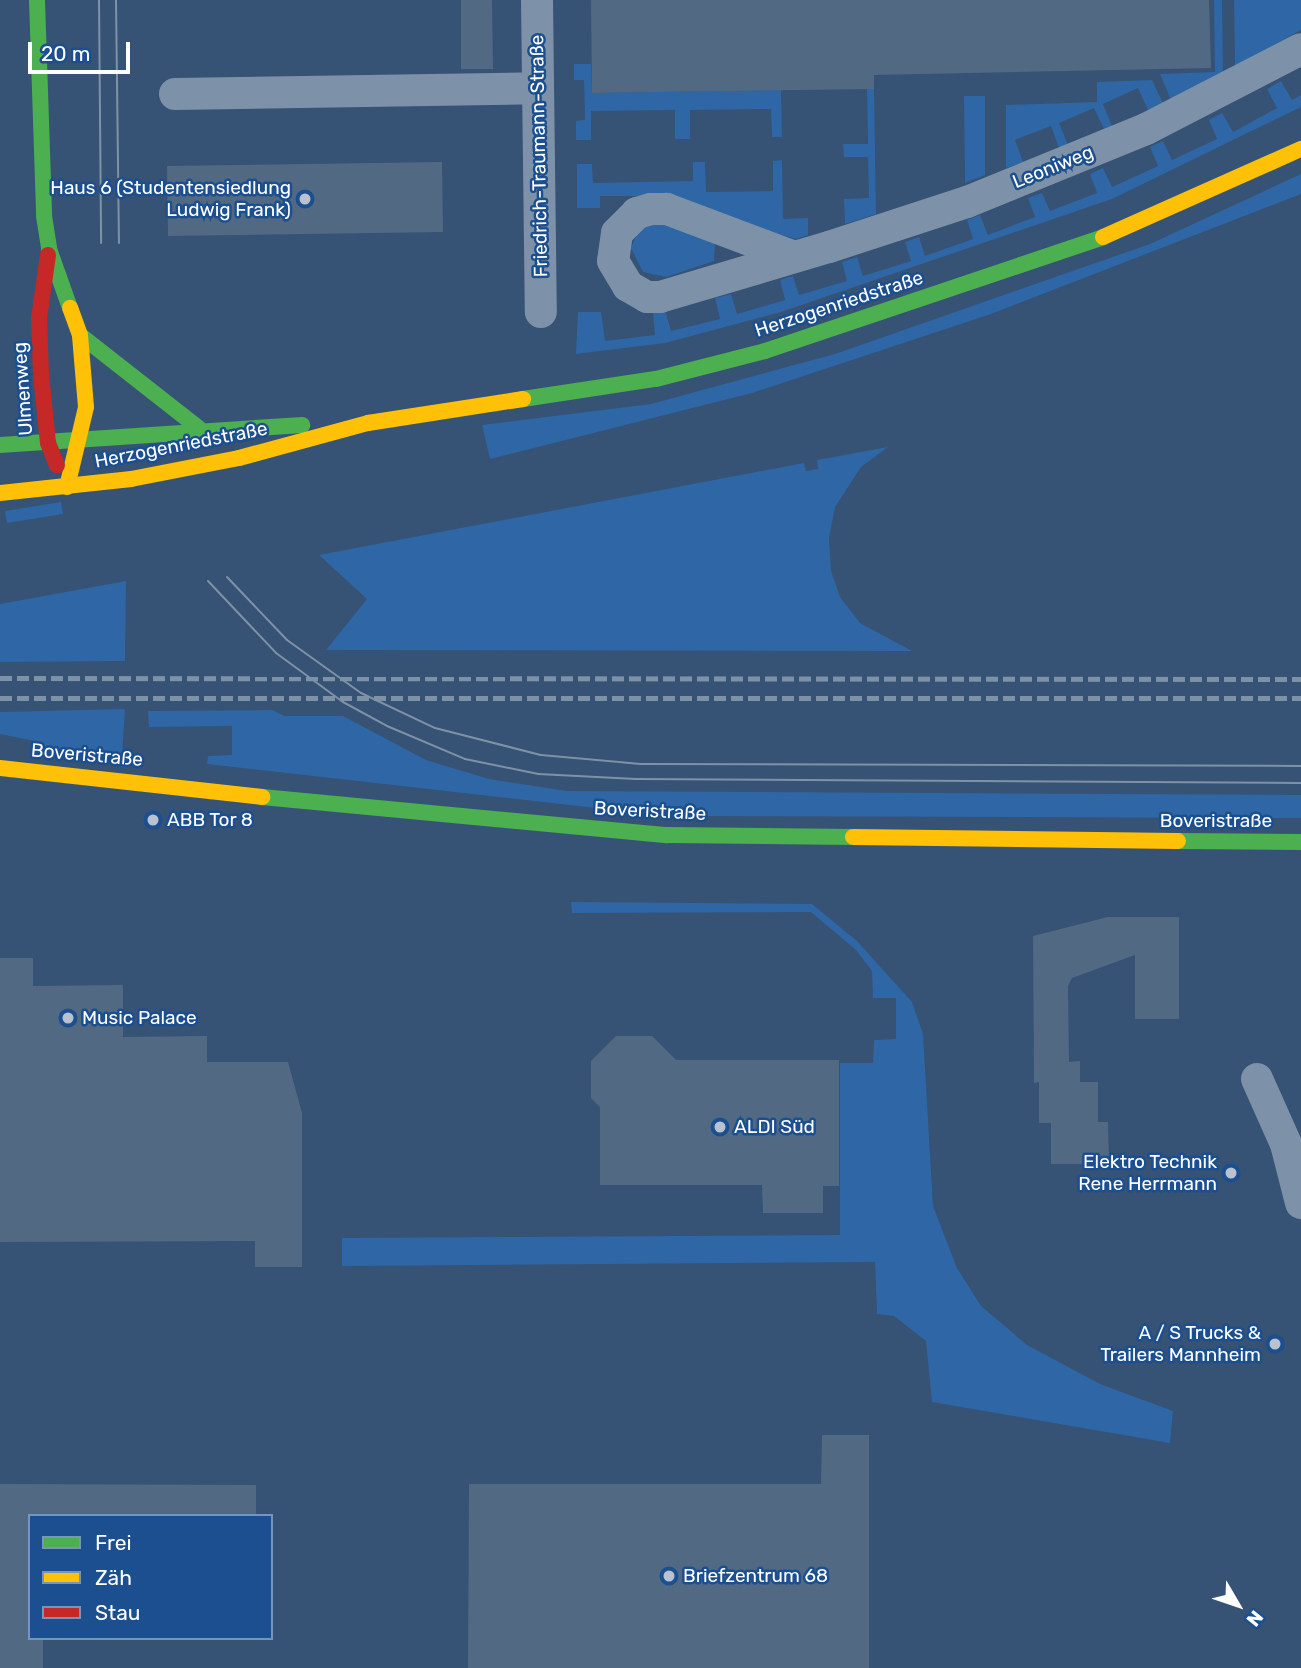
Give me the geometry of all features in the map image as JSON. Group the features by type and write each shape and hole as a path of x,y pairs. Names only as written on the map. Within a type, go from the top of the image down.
{"street":[{"name":"Ulmenweg","path":"37,0 49,249 39,318 48,443 67,487"},
{"name":"Friedrich-Traumann-Straße","path":"537,0 541,312"},
{"name":"Leoniweg","path":"792,256 667,209 637,214 617,233 613,247 621,279 647,297 660,297 792,256 986,194 1146,129 1301,48"},
{"path":"175,94 538,88"},
{"name":"Herzogenriedstraße","path":"0,494 67,487 239,458 368,423 656,379 765,351 1118,232 1301,149"},
{"name":"Ulmenweg","path":"49,249 80,335 86,407 67,487"},
{"path":"80,335 200,429"},
{"name":"Herzogenriedstraße","path":"0,445 78,441 200,429 368,423"},
{"name":"Boveristraße","path":"0,768 446,817 667,835 1301,842"},
{"path":"1257,1079 1286,1144 1301,1203"}],"shaded area":[{"path":"1214,0 1222,0 1223,74 1171,100 1160,74 1215,72"},
{"path":"1234,0 1301,0 1301,30 1235,67"},
{"path":"574,64 591,64 592,93 781,90 782,137 772,137 771,109 690,110 690,139 675,139 675,110 591,111 591,140 576,140 576,121 585,120 584,80 574,80"},
{"path":"1152,80 1163,103 1148,110 1138,88 1103,104 1112,126 1104,129 1094,108 1059,123 1068,145 1059,148 1051,126 1015,140 1023,162 1006,168 1006,105 1097,102 1097,82"},
{"path":"1281,81 1292,100 1301,95 1301,107 1112,199 781,312 665,343 576,354 578,312 601,312 605,341 655,335 653,313 665,310 671,331 720,319 715,298 731,294 737,314 785,300 780,280 793,276 799,295 847,281 842,262 857,257 863,276 911,261 905,242 919,237 925,256 973,239 967,220 980,215 988,235 1035,217 1028,198 1042,193 1050,211 1097,193 1090,174 1103,168 1112,187 1158,166 1150,147 1163,141 1172,160 1217,139 1209,120 1222,113 1233,132 1277,108 1267,89"},
{"path":"867,89 874,89 876,214 845,224 844,199 869,198 868,157 844,157 843,144 868,144"},
{"path":"964,96 985,96 985,175 965,183"},
{"path":"782,160 783,219 808,218 808,235 796,239 651,196 600,196 600,208 577,208 577,164 592,164 593,183 693,181 693,162 705,162 706,192 773,191 773,161"},
{"path":"1301,174 1301,194 991,314 752,393 490,459 482,425 651,404 835,354 1150,244"},
{"path":"658,220 715,242 714,261 666,277 643,272 631,248 639,229"},
{"path":"888,447 861,467 835,507 829,538 831,571 840,597 860,623 912,651 326,650 367,599 319,555 804,463 806,471 818,469 817,460"},
{"path":"61,502 63,514 7,523 5,511"},
{"path":"126,581 125,661 0,662 0,604"},
{"path":"125,709 122,757 34,751 35,741 0,734 0,712"},
{"path":"272,710 285,716 343,716 426,760 489,779 567,791 1301,795 1301,818 666,816 207,764 208,756 232,755 232,726 149,727 148,711"},
{"path":"571,902 812,904 857,941 912,1002 923,1034 933,1206 957,1268 981,1306 1027,1345 1100,1384 1173,1411 1170,1443 932,1402 926,1341 894,1316 877,1314 875,1262 342,1266 342,1238 840,1235 840,1063 873,1063 874,1040 896,1039 896,998 873,998 872,971 856,950 811,912 572,913"}],"building":[{"path":"461,0 492,0 493,69 461,69"},
{"path":"591,0 1209,0 1211,68 874,75 874,89 592,93"},
{"name":"Haus 6 (Studentensiedlung Ludwig Frank)","path":"442,162 443,232 168,236 167,166"},
{"path":"1108,917 1179,917 1179,1019 1135,1019 1135,955 1072,978 1068,986 1069,1062 1080,1061 1080,1082 1098,1082 1098,1122 1108,1122 1109,1164 1051,1164 1051,1123 1039,1123 1039,1082 1034,1083 1033,936"},
{"path":"0,958 33,958 33,986 123,985 123,1037 207,1036 207,1062 288,1062 302,1113 302,1267 255,1267 255,1241 0,1242"},
{"name":"ALDI Süd","path":"616,1036 652,1036 676,1060 839,1060 839,1186 823,1186 823,1213 763,1213 762,1185 600,1185 600,1107 591,1098 591,1061"},
{"name":"Briefzentrum 68","path":"822,1435 869,1435 869,1668 468,1668 469,1484 821,1484"},
{"path":"0,1484 256,1485 256,1514 28,1514 28,1640 43,1640 43,1668 0,1668"}],"tram line":[{"path":"99,0 101,243"},
{"path":"116,0 119,243"},
{"path":"227,577 287,640 361,693 435,728 541,755 641,764 1301,766"},
{"path":"208,581 276,653 343,702 387,726 465,759 538,774 636,779 1301,783"}],"railway":[{"path":"0,678 1301,679"},
{"path":"0,698 1301,698"}],"traffic: fast":[{"path":"37,0 44,216 49,249 70,308"},
{"path":"523,399 656,379 765,351 1103,237"},
{"path":"80,335 200,429"},
{"path":"0,445 302,425"},
{"path":"262,797 667,835 853,837"},
{"path":"1178,841 1301,842"}],"traffic: slow":[{"path":"1103,237 1301,149"},
{"path":"67,487 86,407 80,335 70,308"},
{"path":"0,493 131,479 239,458 368,423 523,399"},
{"path":"0,768 262,797"},
{"path":"853,837 1178,841"}],"traffic: jam":[{"path":"48,255 39,318 41,374 48,443 57,465"}],"place":[{"name":"Haus 6 (Studentensiedlung Ludwig Frank)","path":"305,199"},
{"name":"ABB Tor 8","path":"153,820"},
{"name":"Music Palace","path":"68,1018"},
{"name":"ALDI Süd","path":"720,1127"},
{"name":"Elektro Technik Rene Herrmann","path":"1231,1173"},
{"name":"A / S Trucks & Trailers Mannheim","path":"1275,1344"},
{"name":"Briefzentrum 68","path":"669,1576"}]}
